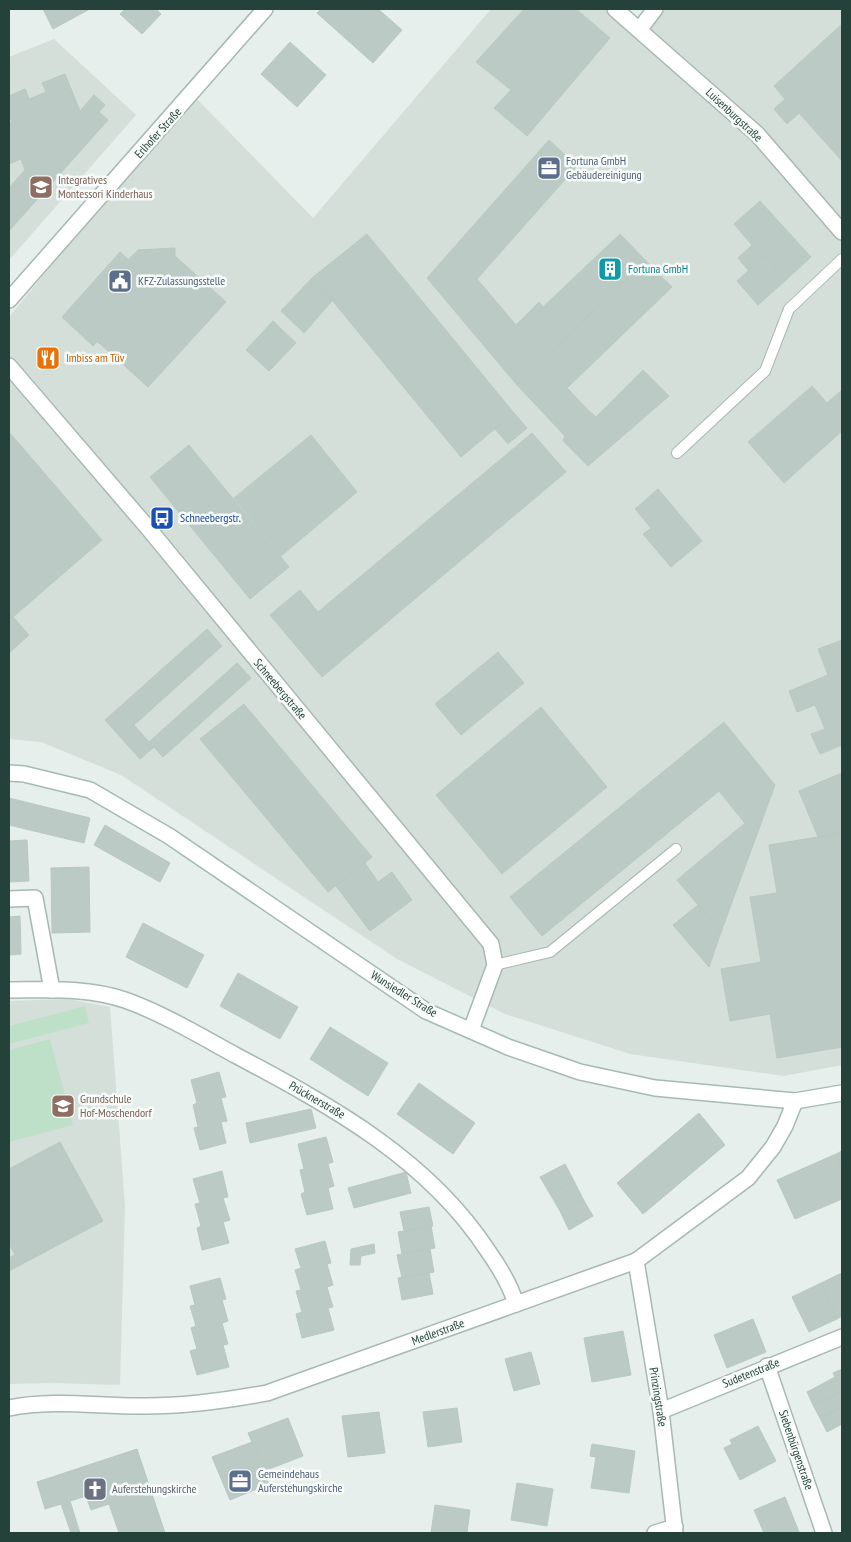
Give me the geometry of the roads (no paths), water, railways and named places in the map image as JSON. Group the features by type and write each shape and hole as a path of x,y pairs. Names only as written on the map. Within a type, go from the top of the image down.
{"street":[{"name":"Erlhofer Straße","path":"9,300 184,104 265,9"},
{"name":"Luisenburgstraße","path":"615,9 757,134 842,232"},
{"path":"640,30 655,9"},
{"name":"Schneebergstraße","path":"9,366 148,528 491,944 495,965"},
{"name":"Wunsiedler Straße","path":"9,772 90,790 169,836 426,1011 508,1047 580,1072 655,1088 795,1100 842,1093"},
{"path":"9,899 35,898 52,990"},
{"path":"471,1030 495,965"},
{"name":"Prücknerstraße","path":"9,990 71,989 125,1000 194,1032 335,1109 424,1174 474,1230 510,1284 516,1304"},
{"name":"Medlerstraße","path":"9,1408 65,1402 138,1406 207,1404 267,1393 636,1261 748,1178 781,1133 795,1100"},
{"name":"Prinzingstraße","path":"636,1261 661,1410 675,1530"},
{"name":"Sudetenstraße","path":"661,1410 842,1337"},
{"name":"Siebenbürgenstraße","path":"767,1366 824,1533"},
{"path":"655,1533 675,1530"}],"lane":[{"path":"677,453 764,371 788,309 842,258"},
{"path":"495,965 550,952 676,849"}],"place":[{"name":"Fortuna GmbH Gebäudereinigung","path":"549,168"},
{"name":"Integratives Montessori Kinderhaus","path":"41,187"},
{"name":"Fortuna GmbH","path":"610,269"},
{"name":"KFZ-Zulassungsstelle","path":"120,281"},
{"name":"Imbiss am Tüv","path":"48,358"},
{"name":"Schneebergstr.","path":"162,518"},
{"name":"Grundschule Hof-Moschendorf","path":"63,1106"},
{"name":"Gemeindehaus Auferstehungskirche","path":"240,1481"},
{"name":"Auferstehungskirche","path":"95,1489"}]}
